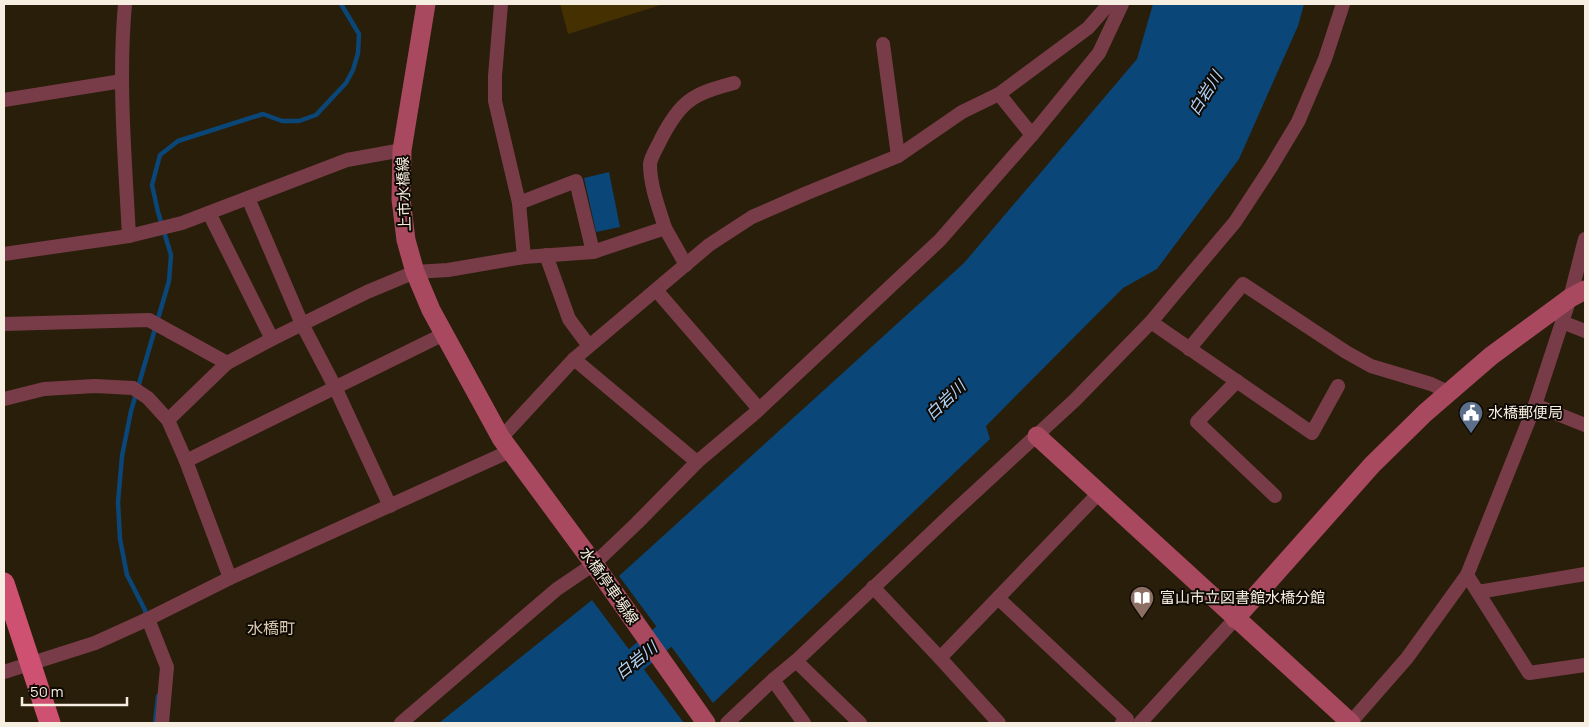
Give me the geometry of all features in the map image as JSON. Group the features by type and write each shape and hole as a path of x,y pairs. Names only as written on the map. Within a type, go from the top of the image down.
{"main road":[{"path":"4,583 29,664 50,723"}],"street":[{"path":"125,4 122,38 122,81 129,236"},
{"name":"上市水橋線","path":"426,4 402,150 401,199 406,240 431,310 505,445"},
{"path":"501,4 495,76 495,101 519,203 524,257"},
{"path":"4,672 95,643 148,620 230,578 390,506 505,445 574,359 709,245 752,217 898,156 962,112 999,94 1088,28 1108,4"},
{"path":"401,723 557,588 597,569 637,523 697,462 759,409 940,240 1032,136 1098,53 1122,4"},
{"path":"726,723 796,661 1089,387 1151,322 1235,222 1272,167 1298,122 1326,59 1343,4"},
{"path":"883,44 898,156"},
{"path":"4,100 122,81"},
{"path":"686,265 664,228 651,179 650,161 672,119 684,104 704,91 734,82"},
{"path":"999,94 1032,136"},
{"path":"4,254 129,236 182,223 347,160 402,150"},
{"path":"519,203 576,181 593,252"},
{"path":"248,198 302,324 335,387 390,506"},
{"path":"209,212 272,339"},
{"path":"168,420 227,363 367,292 416,272 448,270 524,257 593,252 664,228"},
{"path":"1037,436 1350,723 1407,658 1466,575 1535,405 1562,322 1578,294 1585,238"},
{"path":"546,255 569,319 588,346"},
{"path":"1190,349 1243,284 1346,352 1371,366 1431,384 1448,392"},
{"path":"656,290 759,409"},
{"path":"1140,723 1372,465 1448,392 1491,356 1578,294"},
{"path":"4,324 149,320 227,363"},
{"path":"1151,322 1312,433 1338,386"},
{"path":"1562,322 1585,330"},
{"path":"186,461 444,334"},
{"path":"574,359 697,462"},
{"path":"1237,381 1197,422 1275,496"},
{"path":"4,399 44,389 95,386 133,388 148,398 168,420 186,461 230,578"},
{"path":"1535,405 1585,425"},
{"name":"水橋停車場線","path":"505,445 597,569 706,723"},
{"path":"940,658 1099,493"},
{"path":"1478,592 1585,574"},
{"path":"1466,575 1530,673 1585,664"},
{"path":"873,587 999,723"},
{"path":"998,598 1127,722"},
{"path":"148,620 167,667 162,723"},
{"path":"796,661 860,723"},
{"path":"773,680 804,723"}],"shaded area":[{"path":"560,4 664,4 568,34"}],"water":[{"path":"1153,4 1304,4 1298,26 1239,159 1157,269 1123,288 986,426 990,439 713,703 619,576 964,263 1137,59"},
{"path":"609,172 620,227 596,232 584,178"},
{"path":"592,600 684,723 439,723"}],"waterway":[{"path":"146,618 145,610 127,575 120,539 118,502 122,456 131,411 169,281 171,255 152,185 160,155 178,141 263,114 282,121 299,121 316,115 346,83 353,70 358,53 359,34 341,4"},
{"name":"白岩川","path":"559,723 691,616"},
{"path":"155,723 158,696"}],"place":[{"name":"水橋郵便局","path":"1471,434"},
{"name":"富山市立図書館水橋分館","path":"1142,619"}],"district":[{"name":"水橋町","path":"271,628"}]}
